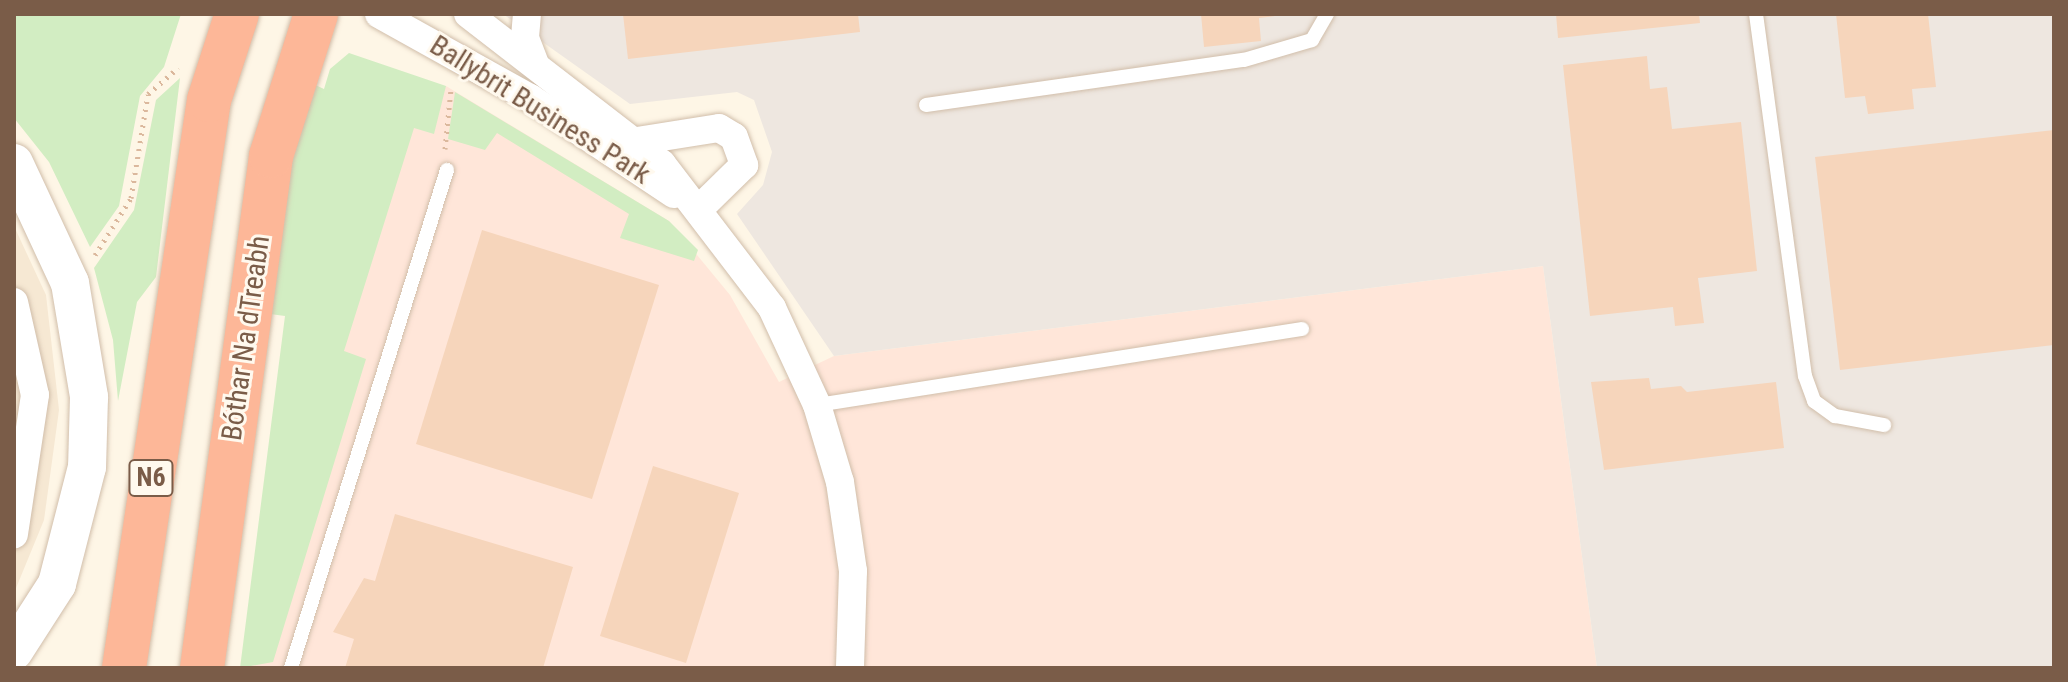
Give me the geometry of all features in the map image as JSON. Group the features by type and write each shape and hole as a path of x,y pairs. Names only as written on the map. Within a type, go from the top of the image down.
{"highway":[{"name":"N6","path":"124,668 209,100 237,14"},
{"name":"Bóthar Na dTreabh","path":"202,668 271,156 316,14"}],"main road":[{"path":"14,651 57,584 87,467 89,397 70,283 17,172"}],"street":[{"name":"Ballybrit Business Park","path":"379,14 530,98 698,210"},
{"name":"Ballybrit Business Park","path":"468,14 637,141 698,210 772,308 817,405 849,525 850,668"},
{"path":"527,14 525,38 535,64"},
{"path":"637,141 719,128 734,137 744,165 698,210"},
{"path":"14,302 35,395 14,534"}],"lane":[{"path":"926,105 1244,60 1312,40 1327,14"},
{"path":"1756,14 1805,376 1814,401 1835,416 1884,425"},
{"path":"291,668 447,170"},
{"path":"817,405 1302,329"}],"path":[{"path":"86,259 111,235 131,198 148,94 184,55"},
{"path":"447,170 442,123 453,85"}],"shaded area":[{"path":"503,14 2054,14 2054,668 1597,668 1543,266 834,356 737,214 763,185 772,152 754,100 737,92 630,104"},
{"path":"409,84 446,86 669,221 730,295 779,382 834,356 1543,266 1597,668 244,668"},
{"path":"14,226 46,295 59,410 44,520 14,593"}],"green space":[{"path":"14,14 181,14 164,67 140,96 119,206 90,247 49,162 14,118"},
{"path":"349,53 446,86 434,134 414,128 344,351 366,359 273,662 240,668 285,316 270,314 288,175 311,83 324,89 330,69"},
{"path":"180,78 156,277 137,302 118,401 113,340 94,268 134,210 156,100"},
{"path":"455,92 669,221 698,250 694,261 620,238 629,214 497,133 485,150 448,139"}],"building":[{"path":"623,14 858,14 860,32 628,59"},
{"path":"1201,14 1275,16 1259,18 1261,41 1204,47"},
{"path":"1556,14 1699,14 1700,23 1558,38"},
{"path":"1836,14 1928,14 1936,87 1912,89 1914,109 1868,114 1865,96 1845,98"},
{"path":"1647,56 1650,89 1667,87 1672,129 1741,122 1757,271 1698,278 1704,323 1675,326 1673,307 1590,316 1563,65"},
{"path":"2054,130 2054,345 1840,370 1815,157"},
{"path":"482,230 659,285 592,499 416,444"},
{"path":"1649,378 1651,389 1681,386 1687,392 1776,382 1784,448 1604,470 1591,382"},
{"path":"653,466 739,493 686,663 600,636"},
{"path":"395,514 573,567 543,668 345,668 354,639 333,632 364,578 375,581"}]}
